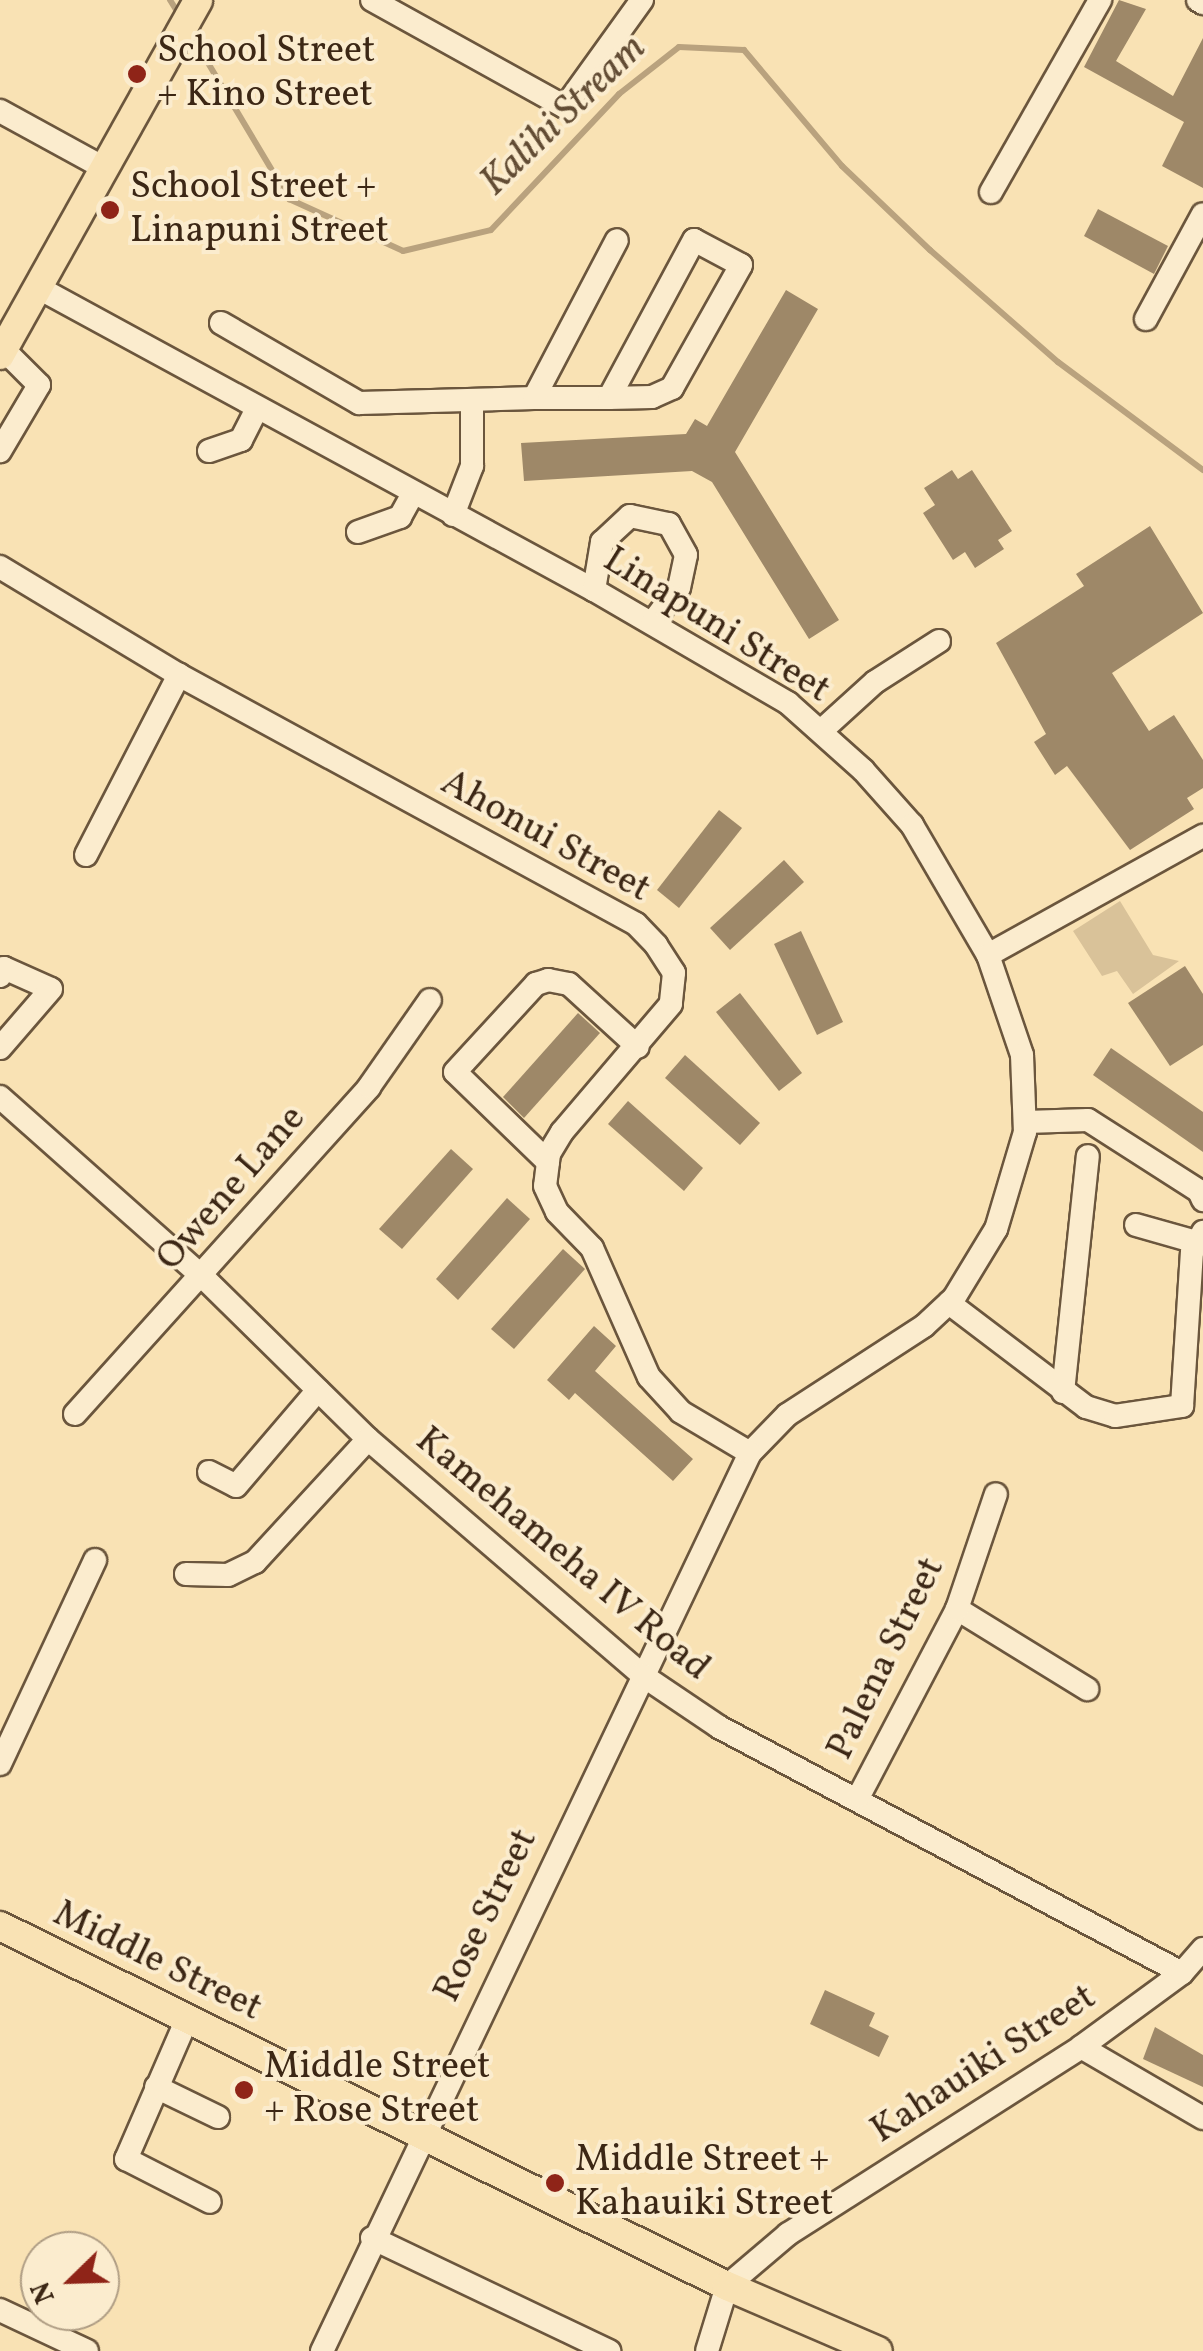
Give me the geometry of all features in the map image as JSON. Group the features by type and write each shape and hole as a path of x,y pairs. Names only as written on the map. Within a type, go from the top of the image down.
{"main road":[{"path":"2,349 198,0"},
{"name":"Middle Street","path":"0,1926 423,2130 728,2286 878,2351"}],"street":[{"path":"372,0 566,107 642,0"},
{"path":"991,192 1100,0"},
{"path":"0,111 106,169"},
{"path":"1146,320 1203,214"},
{"path":"534,398 618,240"},
{"path":"221,324 359,403 534,398 610,398 652,397 672,388 741,266 694,240 610,398"},
{"name":"Linapuni Street","path":"37,287 594,590 788,704 821,731 912,825 988,955 1022,1055 1026,1122 1014,1182 996,1229 949,1303 888,1352 786,1415 750,1453 642,1675"},
{"path":"0,450 38,385 2,349"},
{"path":"453,515 472,466 472,402"},
{"path":"208,451 241,440 257,409"},
{"path":"358,532 400,517 413,494"},
{"path":"594,590 602,542 630,516 669,524 686,555 679,587 652,623"},
{"name":"Ahonui Street","path":"0,568 179,674 636,924 674,973 671,1004 638,1048 562,1132 548,1162"},
{"path":"821,731 876,682 939,642"},
{"path":"86,856 179,674"},
{"path":"988,955 1203,836"},
{"path":"0,976 4,968 51,990 0,1048"},
{"path":"638,1048 570,984 548,980 536,984 455,1072 548,1162 545,1186 557,1212 592,1248 649,1377 681,1412 750,1453"},
{"name":"Owene Lane","path":"74,1414 202,1278 369,1087 430,1000"},
{"name":"Kamehameha IV Road","path":"0,1097 202,1278 368,1439 642,1675 720,1727 859,1796 1182,1973"},
{"path":"1026,1122 1088,1120 1198,1191 1203,1200"},
{"path":"1062,1392 1088,1156"},
{"path":"949,1303 1062,1392 1115,1416 1193,1404 1200,1237 1136,1225"},
{"path":"209,1472 236,1486 318,1390"},
{"path":"186,1574 228,1575 256,1562 368,1439"},
{"name":"Palena Street","path":"859,1796 958,1609 996,1494"},
{"path":"0,1764 95,1560"},
{"path":"958,1609 1087,1689"},
{"name":"Rose Street","path":"322,2351 423,2130 642,1675"},
{"path":"1182,1973 1203,1949"},
{"name":"Kahauiki Street","path":"728,2286 788,2234 1082,2047 1182,1973"},
{"path":"187,2019 126,2159 210,2202"},
{"path":"1082,2047 1203,2118"},
{"path":"156,2087 218,2117"},
{"path":"372,2238 610,2351"},
{"path":"707,2351 728,2286"},
{"path":"42,2331 87,2351"}],"shaded area":[{"path":"1120,901 1153,955 1179,961 1133,994 1117,971 1102,976 1073,931"}],"building":[{"path":"1119,0 1146,9 1116,61 1173,96 1203,38 1203,188 1162,166 1184,122 1084,67"},
{"path":"1098,209 1168,246 1154,274 1084,236"},
{"path":"786,290 818,309 735,452 839,620 809,639 712,482 692,471 524,481 521,443 686,434 695,419 707,426"},
{"path":"952,470 958,479 972,470 1012,531 998,540 1004,549 975,568 965,552 953,560 923,513 935,505 924,488"},
{"path":"1150,526 1203,613 1112,673 1149,731 1174,715 1203,760 1203,788 1187,798 1194,809 1130,850 1067,766 1055,775 1034,742 1046,734 996,643 1084,586 1076,574"},
{"path":"719,810 742,828 679,908 657,890"},
{"path":"784,860 804,882 730,950 710,928"},
{"path":"801,931 843,1022 817,1035 774,944"},
{"path":"1185,966 1203,994 1203,1045 1170,1066 1128,1003"},
{"path":"740,993 802,1073 779,1091 716,1012"},
{"path":"578,1013 600,1033 524,1118 503,1097"},
{"path":"1111,1048 1203,1112 1203,1152 1093,1075"},
{"path":"685,1055 760,1123 740,1145 665,1078"},
{"path":"628,1101 703,1168 684,1191 608,1124"},
{"path":"451,1149 473,1169 402,1249 379,1229"},
{"path":"507,1198 530,1219 458,1300 436,1279"},
{"path":"563,1249 585,1269 514,1349 491,1329"},
{"path":"594,1326 616,1346 595,1371 693,1459 673,1481 575,1393 569,1400 547,1380"},
{"path":"825,1990 875,2013 869,2026 889,2036 879,2057 810,2024"},
{"path":"1155,2027 1203,2055 1203,2087 1143,2059"}],"waterway":[{"name":"Kalihi Stream","path":"170,0 180,16"},
{"name":"Kalihi Stream","path":"189,31 289,199 403,251 491,230 619,94 679,47 744,50 842,166 930,250 1058,362 1203,470"}],"place":[{"name":"School Street + Kino Street","path":"137,74"},
{"name":"School Street + Linapuni Street","path":"110,210"},
{"name":"Middle Street + Rose Street","path":"244,2090"},
{"name":"Middle Street + Kahauiki Street","path":"555,2183"}]}
